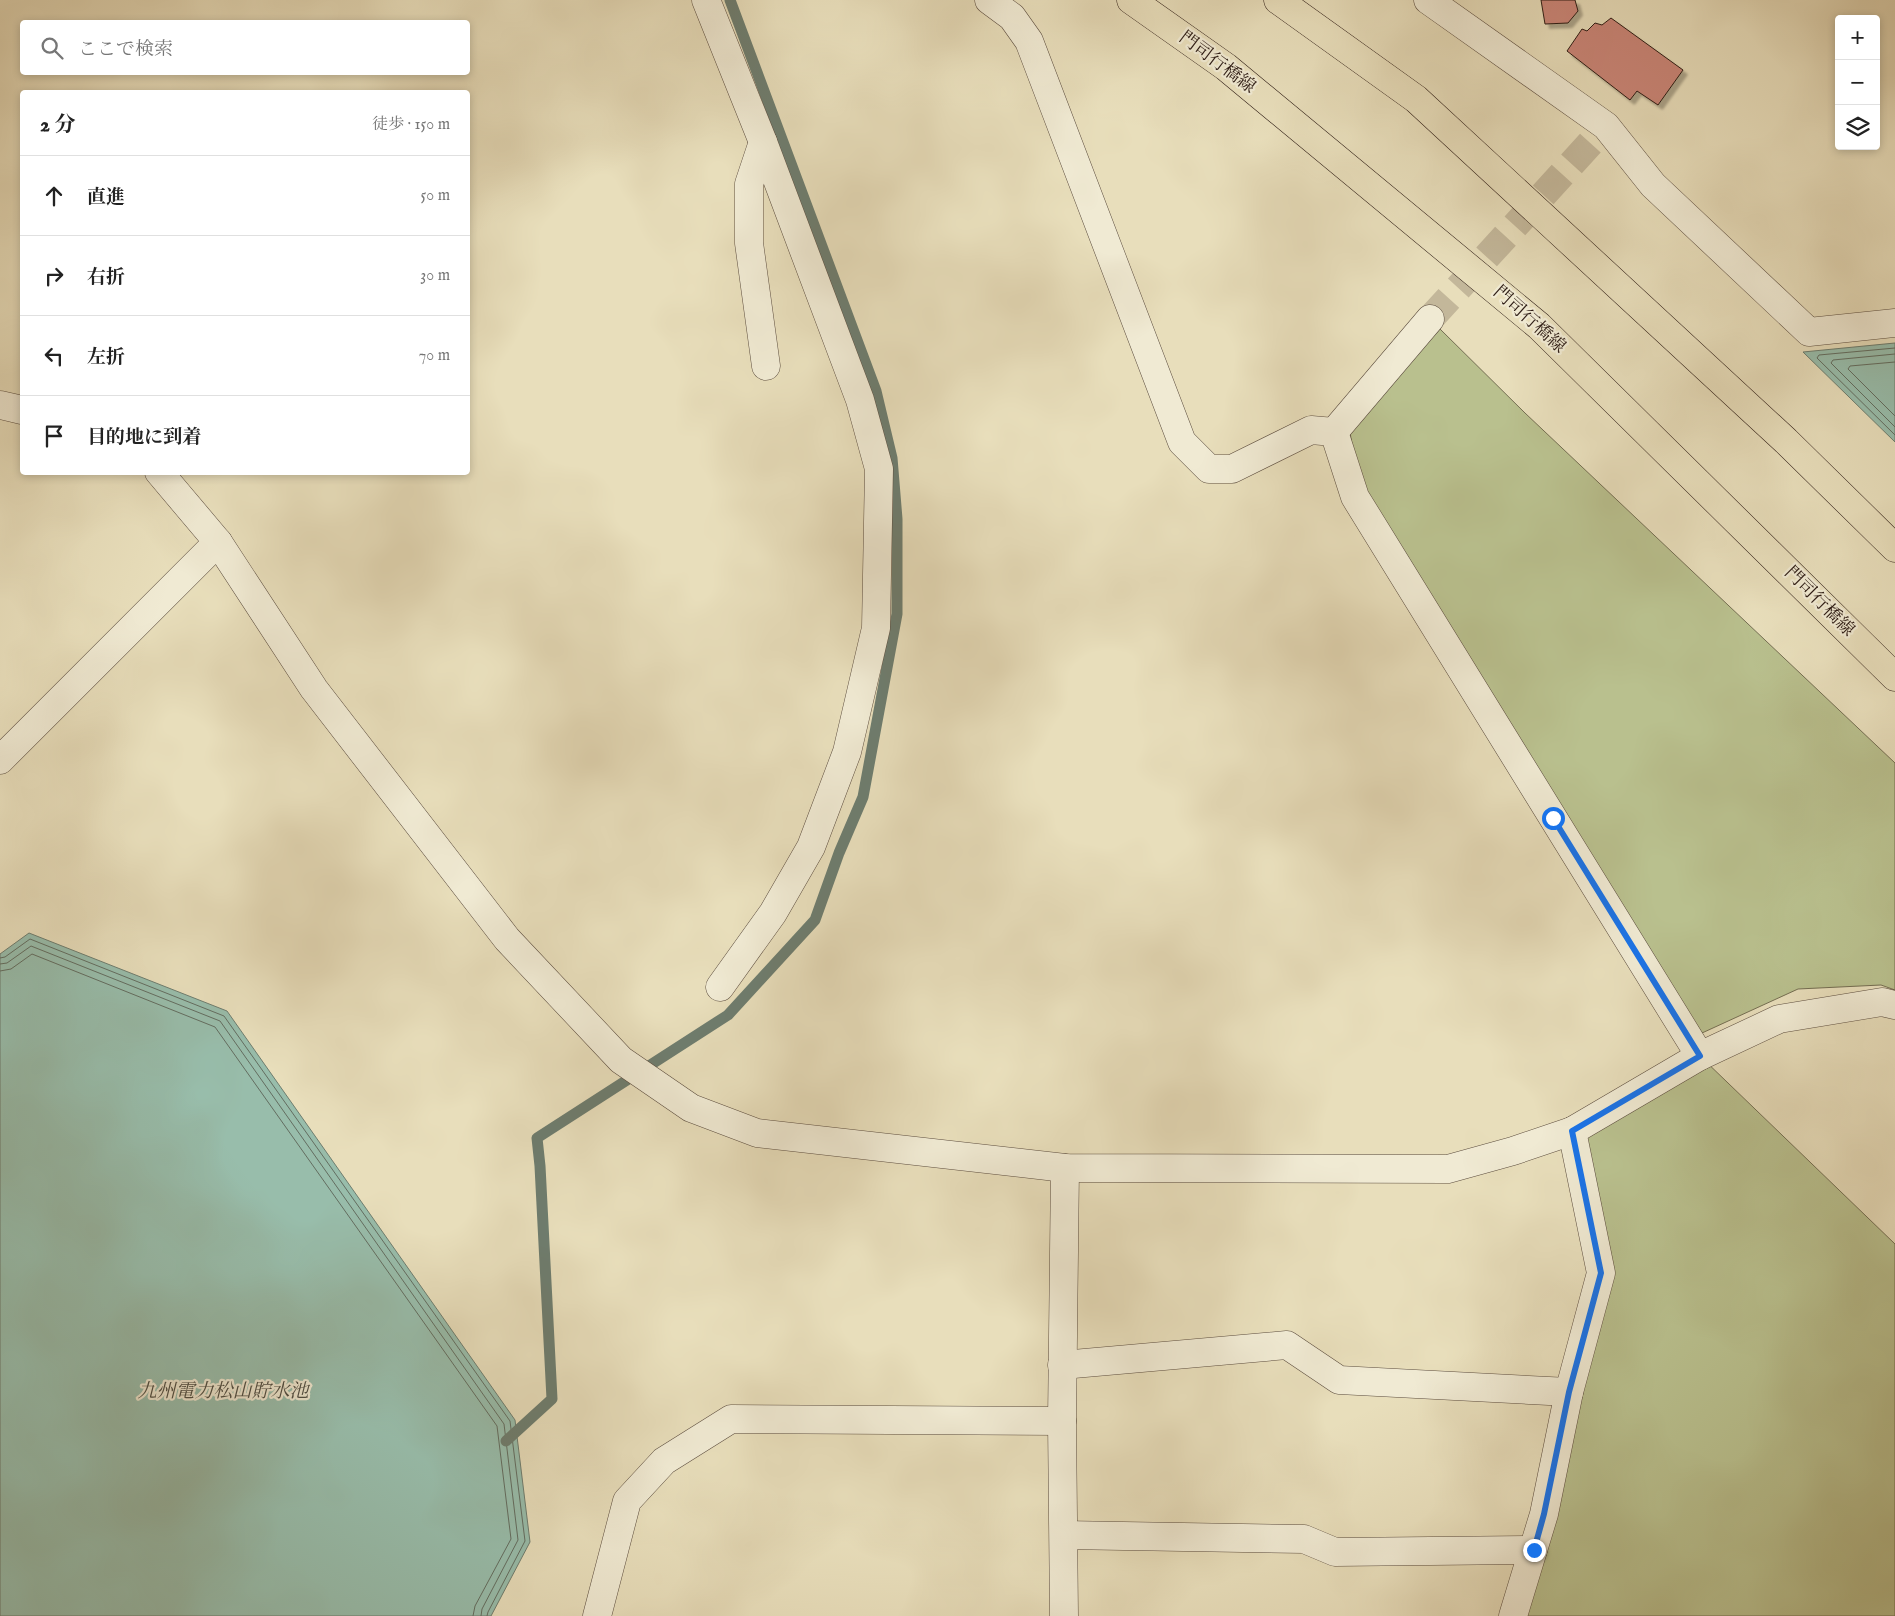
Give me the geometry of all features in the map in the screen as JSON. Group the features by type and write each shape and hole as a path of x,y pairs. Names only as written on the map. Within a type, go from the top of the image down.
{"main road":[{"name":"門司行橋線","path":"1131,0 1226,67 1539,326 1895,677"},
{"path":"1278,0 1416,99 1786,441 1895,548"}],"street":[{"path":"706,0 763,142 860,400 879,469 876,628 847,752 811,847 773,913 720,987"},
{"path":"989,0 1012,17 1029,41 1182,442 1209,469 1232,469 1311,430 1334,432"},
{"path":"1428,0 1606,126 1653,185 1809,332 1895,324"},
{"path":"763,142 749,184 749,224 766,366"},
{"path":"1334,432 1430,319"},
{"path":"0,405 20,410"},
{"path":"1334,432 1355,497 1700,1056"},
{"path":"162,475 218,542 314,688 507,939 621,1060 691,1108 756,1133 1065,1168 1448,1169 1513,1151 1572,1131 1700,1056 1779,1019 1882,1002 1895,1005"},
{"path":"0,760 218,542"},
{"path":"1513,1616 1544,1514 1569,1392 1601,1273 1572,1131"},
{"path":"1064,1616 1062,1365 1065,1168"},
{"path":"1062,1365 1287,1345 1340,1380 1569,1392"},
{"path":"597,1616 627,1501 664,1461 731,1419 1062,1421"},
{"path":"1064,1534 1304,1539 1335,1552 1534,1550"}],"shaded area":[{"path":"1440,329 1525,413 1895,763 1895,990 1881,985 1798,989 1702,1033 1361,505 1350,432 1360,417"},
{"path":"1700,1056 1895,1244 1895,1616 1513,1616 1601,1273 1572,1131"}],"water":[{"path":"1895,343 1895,442 1803,352"},
{"name":"九州電力松山貯水池","path":"29,933 227,1011 515,1420 530,1542 491,1616 0,1616 0,954"}],"building":[{"path":"1541,0 1575,0 1578,11 1568,23 1545,24"},
{"path":"1611,18 1683,70 1658,105 1637,91 1630,100 1567,51 1582,29 1587,31 1595,23 1602,25"}],"waterway":[{"path":"506,1441 552,1399 537,1138 728,1015 815,920 839,853 863,797 897,614 897,519 892,458 876,391 730,0"}],"tunnel":[{"path":"1430,319 1606,126"}],"route":[{"path":"1534,1550 1544,1514 1569,1392 1601,1273 1572,1131 1700,1056 1553,818"}]}
